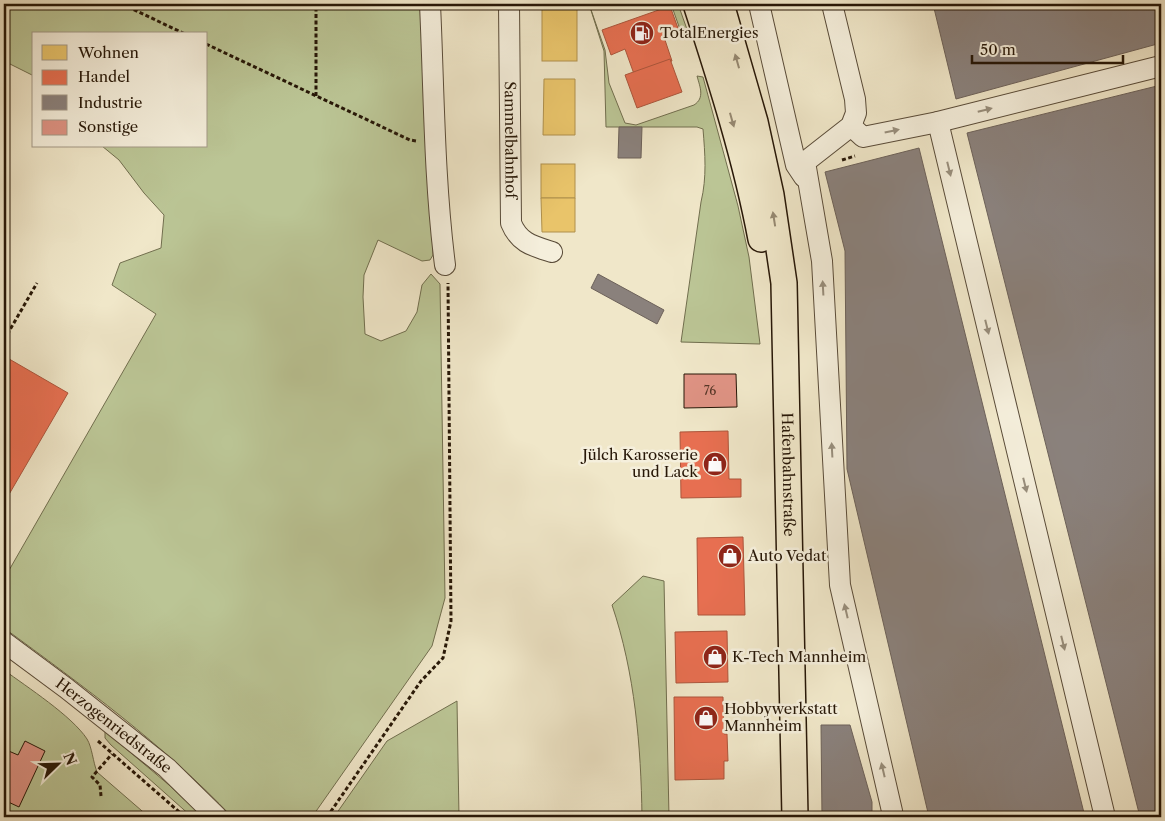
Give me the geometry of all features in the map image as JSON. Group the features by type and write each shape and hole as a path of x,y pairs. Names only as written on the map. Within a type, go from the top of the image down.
{"main road":[{"name":"Hafenbahnstraße","path":"696,4 754,200 786,372"},
{"name":"Hafenbahnstraße","path":"721,4 755,122 771,196 784,283 795,817"}],"street":[{"path":"430,4 436,141 445,265"},
{"name":"Sammelbahnhof","path":"509,4 511,223 514,231 526,243 552,252"},
{"path":"759,4 796,165 810,188"},
{"path":"832,4 855,99 856,113 851,126 805,162 822,261 840,585 893,817"},
{"path":"851,126 863,137 938,122 1161,66"},
{"path":"938,122 1105,817"},
{"name":"Herzogenriedstraße","path":"4,642 66,688 167,768 217,817"}],"path":[{"path":"122,4 129,5 181,32"},
{"path":"316,4 316,96"},
{"path":"208,45 410,140 436,141"},
{"path":"327,817 421,681 443,658 452,621 448,282 445,265"},
{"path":"4,340 37,283"},
{"path":"101,796 100,784 92,777 112,754"}],"green space":[{"path":"4,4 423,4 433,255 430,260 422,261 378,240 364,275 363,297 365,334 381,341 406,331 417,312 422,285 431,274 440,284 445,598 432,646 312,817 232,817 179,765 151,741 93,694 4,628 4,579 156,314 112,285 120,263 161,248 164,215 144,193 119,160 104,148 208,148 208,32 32,32 32,75 4,61"},
{"path":"589,4 605,50 609,83 625,123 636,125 694,105 701,96 697,76 703,77 738,206 749,257 760,344 681,342 705,175 703,129 697,127 606,127 604,51"},
{"path":"671,4 678,4 689,35 682,35"},
{"path":"643,576 664,581 669,817 642,817 640,763 635,710 626,657 612,605"},
{"path":"4,670 48,702 80,730 89,742 97,772 149,817 4,817"},
{"path":"457,701 459,817 334,817 387,741"},
{"path":"105,731 169,785 203,817 192,817 111,745 105,738"}],"building: Wohnen":[{"path":"542,6 577,6 577,61 542,61"},
{"path":"544,79 575,79 575,135 543,135"},
{"path":"541,164 575,164 575,198 541,198"},
{"path":"541,198 575,198 575,232 542,232"}],"building: Handel":[{"path":"670,6 679,31 664,37 672,61 634,74 625,49 611,55 602,30"},
{"path":"670,59 682,92 637,108 625,75"},
{"path":"4,356 68,393 4,503"},
{"path":"728,431 729,479 741,479 741,497 681,498 680,432"},
{"path":"743,537 745,615 698,615 697,538"},
{"path":"727,631 728,682 676,683 675,632"},
{"path":"674,697 723,697 724,734 727,734 728,761 724,761 724,779 675,780"}],"building: Industrie":[{"path":"933,4 1161,4 1161,43 956,99"},
{"path":"1161,85 1161,817 1140,817 967,133"},
{"path":"619,127 642,127 641,158 618,158"},
{"path":"919,148 1085,817 929,817 847,469 845,251 825,172"},
{"path":"598,274 664,310 657,324 591,288"},
{"path":"821,725 850,725 872,802 872,817 822,817"}],"building: Sonstige":[{"path":"684,374 736,374 737,407 684,408"},
{"path":"25,741 45,751 19,807 4,800 4,749 18,755"}],"place":[{"name":"TotalEnergies","path":"642,33"},
{"name":"Jülch Karosserie und Lack","path":"715,464"},
{"name":"Auto Vedat","path":"730,556"},
{"name":"K-Tech Mannheim","path":"715,657"},
{"name":"Hobbywerkstatt Mannheim","path":"706,718"}]}
